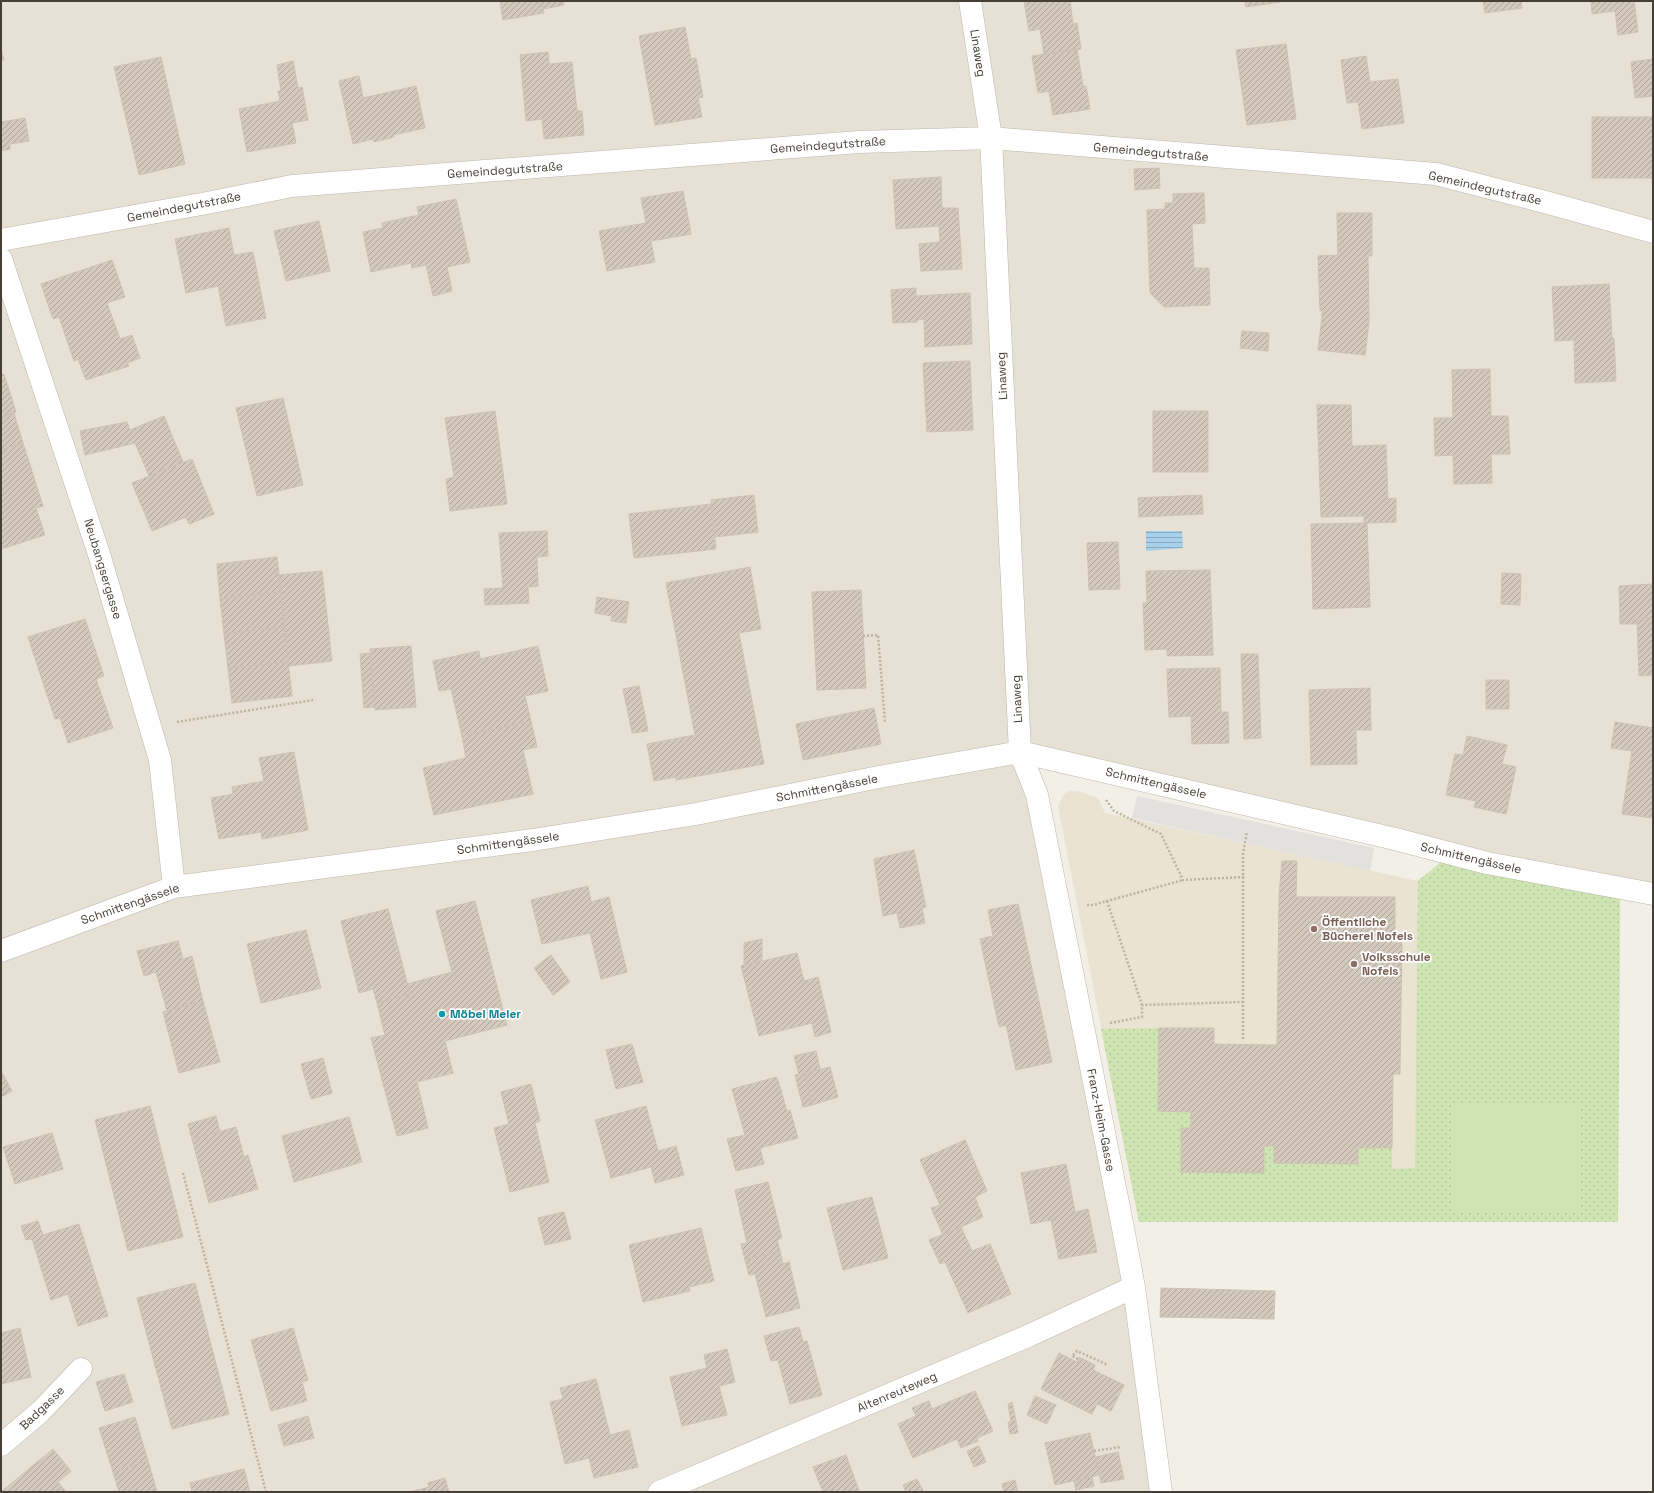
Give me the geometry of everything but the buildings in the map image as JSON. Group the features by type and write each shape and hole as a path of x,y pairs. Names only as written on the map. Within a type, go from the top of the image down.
{"street":[{"name":"Linaweg","path":"970,1 991,138 1020,752"},
{"name":"Gemeindegutstraße","path":"1,240 207,203 292,186 859,142 991,138 1436,174 1653,232"},
{"name":"Neubangsergasse","path":"1,259 99,554 160,760 174,887"},
{"name":"Schmittengässele","path":"1,951 174,887 533,840 696,814 879,777 1020,752 1395,839 1487,863 1653,894"},
{"name":"Franz-Heim-Gasse","path":"1020,752 1036,795 1134,1287 1161,1492"},
{"name":"Altenreuteweg","path":"659,1492 962,1364 1134,1287"},
{"name":"Badgasse","path":"1,1445 42,1411 81,1369"}],"path":[{"path":"864,636 878,635 885,723"},
{"path":"150,726 313,700"},
{"path":"1100,770 1098,790 1114,811 1161,834 1183,880"},
{"path":"1243,1039 1243,854 1252,806"},
{"path":"1058,901 1093,905 1183,880 1244,877"},
{"path":"1083,1028 1142,1017 1142,1005 1107,901"},
{"path":"1142,1005 1243,1002"},
{"path":"183,1172 266,1492"},
{"path":"1078,1359 1072,1356 1076,1351 1108,1365"},
{"path":"1094,1451 1121,1447"}],"shaded area":[{"path":"1,1 1653,1 1653,894 1020,752 1037,795 1161,1492 1,1492"},
{"name":"Volksschule Nofels","path":"1069,791 1077,791 1098,798 1105,813 1418,881 1442,861 1620,899 1618,1222 1139,1222 1058,806 1063,795"},
{"path":"1137,796 1374,848 1370,871 1132,818"}],"green space":[{"path":"1442,861 1620,899 1618,1222 1139,1222 1101,1029 1159,1028 1158,1111 1191,1112 1191,1128 1181,1128 1181,1172 1263,1173 1264,1146 1274,1146 1275,1163 1357,1164 1358,1148 1392,1148 1392,1169 1415,1168 1418,881"},
{"path":"1453,1103 1580,1103 1580,1213 1453,1212"}],"water":[{"path":"1146,531 1182,531 1183,548 1146,551"}],"place":[{"name":"Öffentliche Bücherei Nofels","path":"1314,929"},
{"name":"Volksschule Nofels","path":"1354,964"},
{"name":"Möbel Meier","path":"442,1014"}]}
